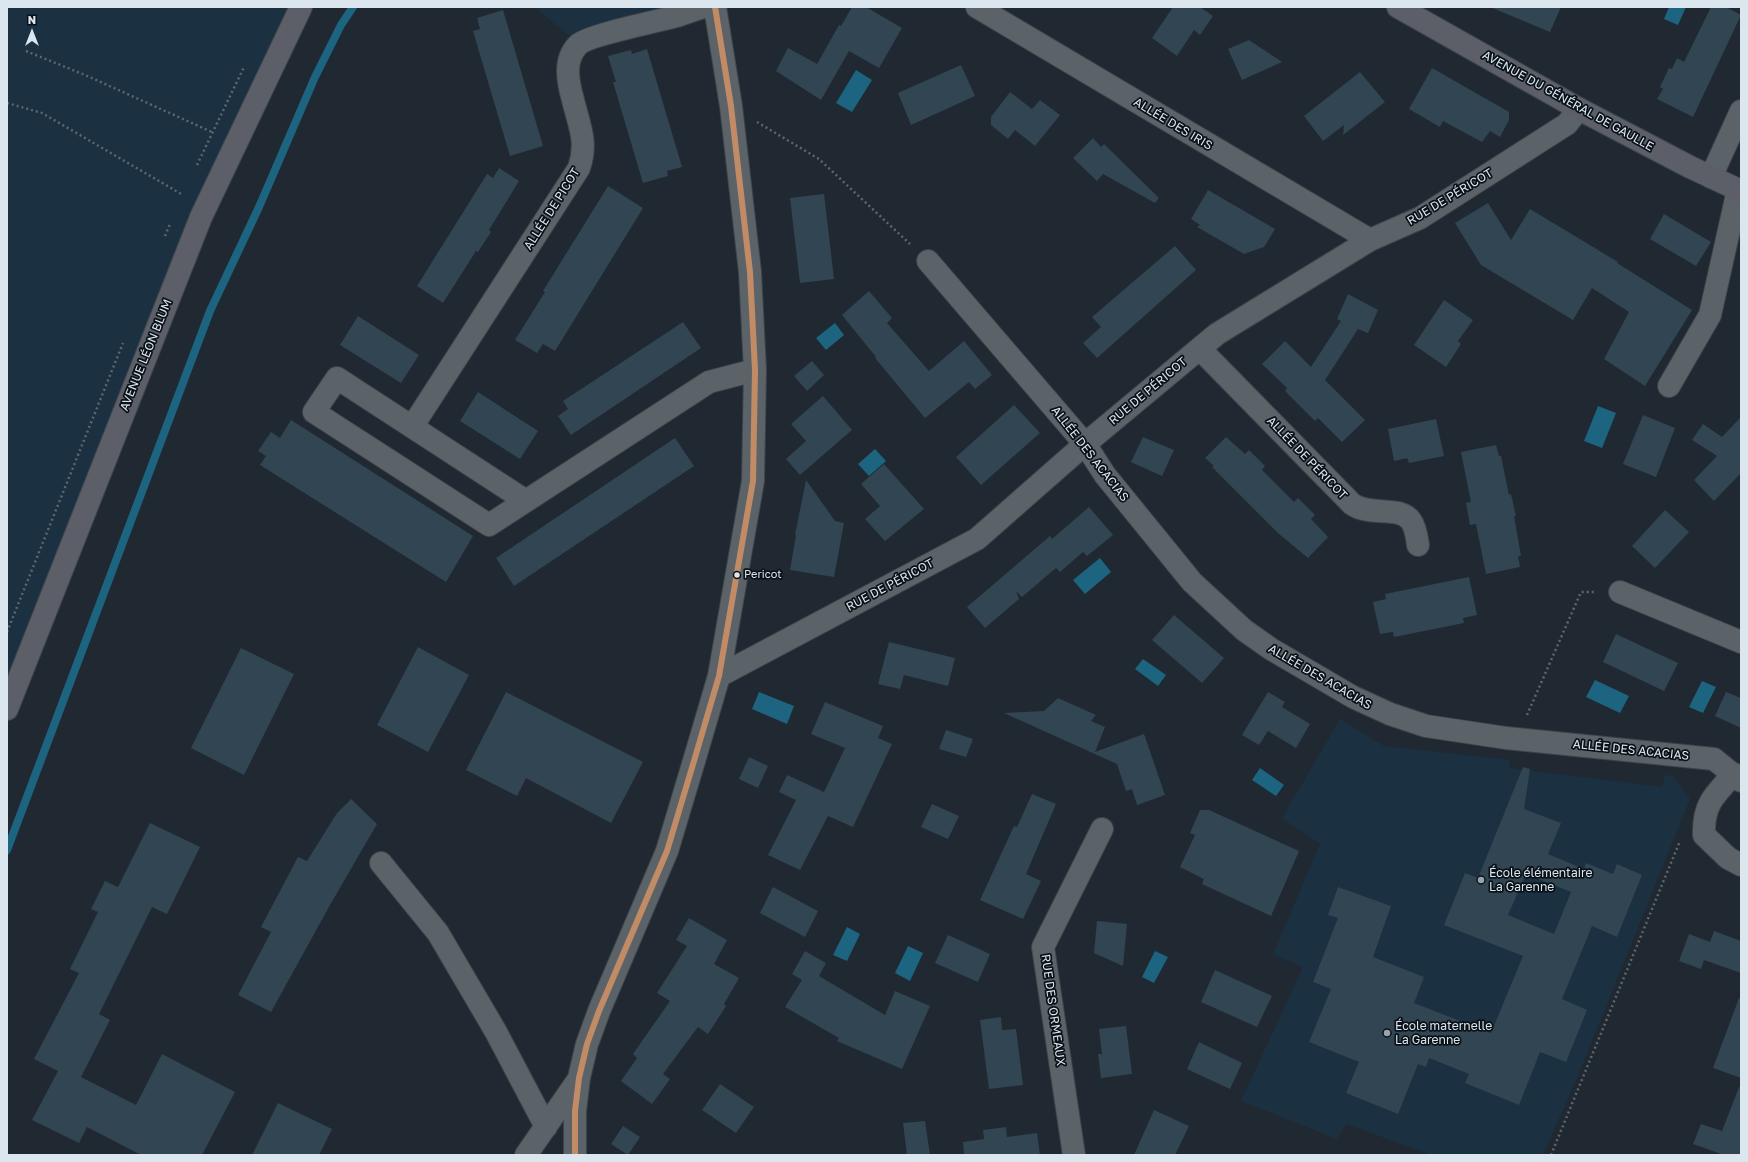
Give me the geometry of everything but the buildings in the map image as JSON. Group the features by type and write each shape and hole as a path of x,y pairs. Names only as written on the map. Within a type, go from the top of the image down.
{"main road":[{"name":"AVENUE LÉON BLUM","path":"7,709 201,217 301,7"},
{"name":"AVENUE DU GÉNÉRAL DE GAULLE","path":"1398,7 1579,109 1740,191"}],"street":[{"name":"ALLÉE DE PICOT","path":"412,427 579,168 584,154 583,140 567,73 571,54 579,44 598,36 678,15 702,7"},
{"path":"575,1155 575,1111 579,1078 587,1044 599,1011 667,851 719,676 754,481 755,370 750,272 731,106 715,7"},
{"name":"ALLÉE DES IRIS","path":"977,7 1370,240"},
{"name":"RUE DE PÉRICOT","path":"719,676 977,539 1085,444 1217,334 1370,240 1420,218 1567,124 1579,109"},
{"path":"1712,177 1741,111"},
{"path":"1669,386 1710,315 1740,191"},
{"name":"ALLÉE DES ACACIAS","path":"928,261 1085,444 1105,474 1192,582 1244,630 1270,649 1353,697 1401,718 1426,726 1517,739 1714,759 1737,778 1713,796 1704,820 1704,835 1728,858 1741,865"},
{"name":"ALLÉE DE PÉRICOT","path":"1200,349 1352,504 1359,509 1369,511 1398,512 1412,521 1418,545"},
{"path":"526,500 337,378 314,412 489,525 709,382 755,370"},
{"path":"1620,592 1741,642"},
{"name":"RUE DES ORMEAUX","path":"1074,1155 1043,947 1102,829"},
{"path":"381,863 438,933 496,1032 546,1127"},
{"path":"526,1155 579,1078"}],"path":[{"path":"26,51 85,75 212,132"},
{"path":"7,102 42,113 183,195"},
{"path":"731,106 819,159 928,261"},
{"path":"1517,739 1581,592 1620,592"},
{"path":"1551,1155 1680,839"}],"shaded area":[{"path":"7,7 301,7 7,709"},
{"path":"535,7 703,7 579,44"},
{"name":"École élémentaire La Garenne","path":"1340,719 1384,746 1510,760 1509,768 1662,787 1665,775 1673,776 1690,799 1582,1066 1543,1155 1432,1155 1346,1124 1337,1139 1241,1101 1303,967 1273,954 1320,844 1282,818"}],"water":[{"path":"1669,7 1686,7 1678,25 1664,19"},
{"path":"856,70 872,80 852,112 836,103"},
{"path":"835,323 844,335 826,350 816,338"},
{"path":"1598,406 1616,413 1602,448 1584,441"},
{"path":"875,449 886,461 869,476 858,464"},
{"path":"1100,558 1111,572 1085,594 1073,580"},
{"path":"1143,659 1166,675 1158,686 1135,669"},
{"path":"1595,680 1629,696 1620,713 1586,697"},
{"path":"1702,681 1716,687 1703,713 1689,707"},
{"path":"759,692 794,706 787,724 752,709"},
{"path":"1260,768 1284,785 1276,796 1252,780"},
{"path":"847,927 860,934 847,961 833,955"},
{"path":"908,946 923,953 910,981 895,973"},
{"path":"1155,951 1168,957 1154,983 1142,977"}],"waterway":[{"path":"7,850 210,311 259,207 315,77 341,25 353,7"}],"transit line":[{"path":"575,1155 575,1111 579,1078 587,1044 599,1011 667,851 719,676 753,481 755,370 750,272 731,106 715,7"}],"place":[{"name":"Pericot","path":"737,575"},
{"name":"École élémentaire La Garenne","path":"1481,880"},
{"name":"École maternelle La Garenne","path":"1387,1033"}]}
